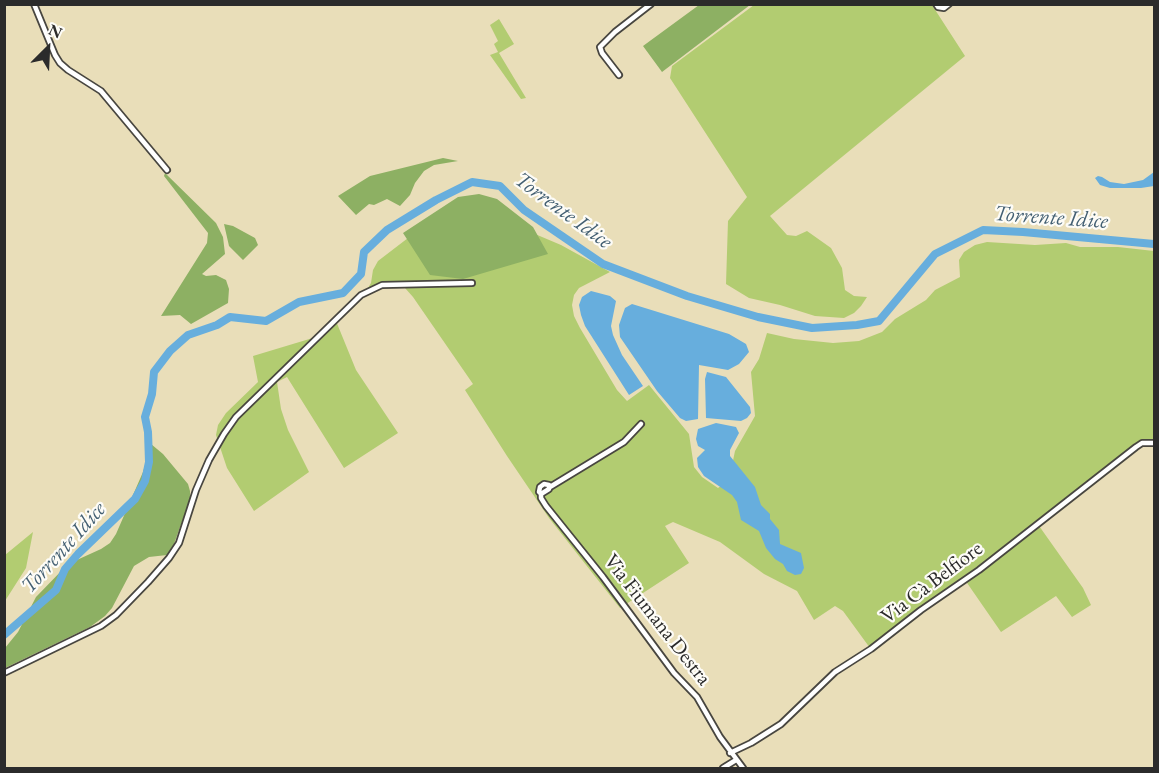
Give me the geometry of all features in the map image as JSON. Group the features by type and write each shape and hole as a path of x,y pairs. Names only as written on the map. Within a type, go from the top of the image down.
{"street":[{"path":"34,4 60,63 101,91 167,170"},
{"path":"619,75 600,47 609,37 651,4"},
{"path":"936,4 944,8 949,4"},
{"path":"4,673 101,626 116,615 148,582 169,558 178,543 209,460 230,425 361,295 382,285 472,284"},
{"name":"Via Fiumana Destra","path":"641,424 624,442 550,487 541,495 541,498 674,673 697,697 730,753 743,768"},
{"name":"Via Cà Belfiore","path":"730,753 751,743 780,724 835,672 979,570 1136,447 1142,443 1155,443"},
{"path":"723,768 736,760"}],"green space":[{"path":"699,5 750,5 662,72 643,46"},
{"path":"754,5 932,5 965,56 770,216 787,235 796,236 807,231 831,248 842,268 845,290 854,296 867,297 854,313 844,318 815,316 749,298 726,284 728,221 747,197 670,78 672,66"},
{"path":"499,19 514,44 499,53 526,98 521,99 490,55 498,52 494,44 498,41 490,25"},
{"path":"443,158 458,161 434,165 424,171 410,195 400,206 387,199 374,205 369,204 356,215 338,196 370,176"},
{"path":"165,173 216,223 223,237 225,254 202,274 216,275 226,280 229,289 228,303 191,324 180,315 161,316 207,243 208,233 164,176"},
{"path":"479,194 497,199 533,227 548,254 463,279 430,275 403,233 458,197"},
{"path":"224,224 233,226 255,238 258,245 243,260 229,246"},
{"path":"535,234 561,245 610,272 579,288 574,295 572,305 574,316 580,328 617,390 627,401 649,385 689,434 694,467 702,477 718,488 729,480 735,451 755,416 751,372 759,359 767,333 794,339 833,343 859,341 882,332 895,319 926,300 935,290 960,277 959,260 964,252 975,245 987,242 1035,245 1066,243 1080,247 1118,247 1154,251 1154,441 1139,443 1037,523 1083,588 1091,605 1072,617 1056,596 1001,632 965,580 870,648 843,611 835,606 814,620 797,591 764,574 720,542 673,522 665,526 689,563 620,608 549,518 507,456 465,390 473,384 413,297 405,288 385,288 365,293 378,261 408,238"},
{"path":"336,321 356,370 398,433 344,468 287,377 277,382 281,409 288,430 309,472 254,511 227,468 216,435 218,425 226,413 258,382 253,356 316,337"},
{"path":"151,444 163,454 188,484 190,491 190,501 174,544 167,555 149,557 134,566 112,608 90,627 5,668 5,648 18,632 36,597 68,564 101,549 110,543 116,534 143,472"},
{"path":"33,532 26,568 5,601 5,555"}],"water":[{"path":"1154,172 1154,186 1141,188 1110,188 1100,185 1095,178 1098,176 1110,182 1124,184 1143,180"},
{"path":"591,291 610,296 616,301 611,326 613,335 622,355 643,386 629,395 585,326 579,305 582,297"},
{"path":"632,304 729,334 746,344 749,352 739,364 728,370 699,365 698,419 686,421 680,418 657,391 620,337 619,325 625,308"},
{"path":"707,372 726,377 750,407 751,413 747,418 741,421 706,418 705,379"},
{"path":"716,423 736,427 739,433 730,450 730,456 755,487 761,505 770,514 770,519 779,530 780,544 801,553 804,568 801,574 795,575 787,571 783,564 775,559 766,548 759,531 741,520 737,502 732,495 704,476 698,467 697,458 705,450 698,446 696,439 698,429"}],"waterway":[{"name":"Torrente Idice","path":"4,635 56,590 65,569 78,554 135,499 145,481 149,462 145,417 152,394 154,372 170,351 188,335 217,325 230,317 266,321 299,302 343,293 361,274 364,252 387,230 436,200 472,182 500,186 524,210 603,264 687,296 758,317 812,328 879,321 935,254 983,230 1154,244"}]}
